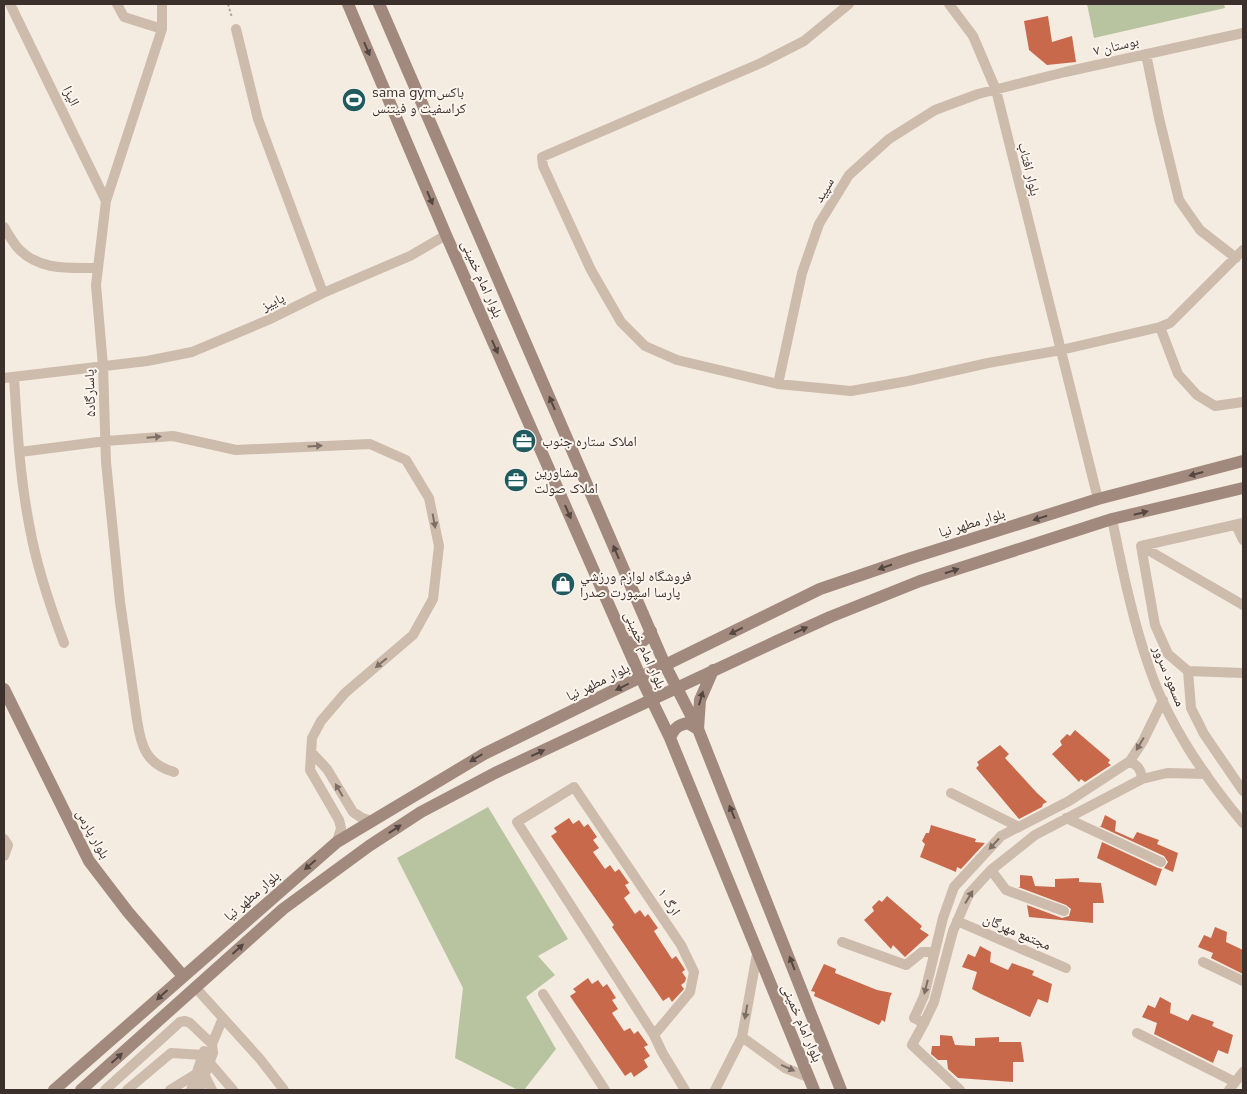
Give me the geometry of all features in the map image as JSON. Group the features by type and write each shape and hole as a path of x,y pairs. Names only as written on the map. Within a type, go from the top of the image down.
{"main road":[{"name":"بلوار امام خمینی","path":"348,4 446,235 641,678 670,738 814,1090"},
{"name":"بلوار امام خمینی","path":"378,4 665,665 698,729 841,1090"},
{"name":"بلوار مطهر نیا","path":"54,1090 337,842 484,754 820,589 1098,499 1243,461"},
{"path":"81,1090 283,909 369,846 421,812 486,778 713,670 830,617 920,581 1112,520 1243,488"},
{"path":"625,641 641,642 646,639 651,631"},
{"path":"670,738 675,728 681,724 688,723 698,729 700,700 713,670"},
{"name":"بلوار پارس","path":"4,690 89,861 128,912 183,976"},
{"path":"355,830 369,846"}],"street":[{"name":"الیزا","path":"10,4 106,201"},
{"path":"117,4 124,17 162,29"},
{"name":"پاسارگاد۵","path":"162,4 162,29 106,201 96,285 103,366 106,462 120,602 140,739 147,755 160,768 174,772"},
{"path":"849,4 804,41 761,63 542,157 543,166 591,270 621,322 644,346 677,360 778,384 851,391 1060,350 1160,327 1170,323 1239,254 1200,230 1179,200 1146,54"},
{"name":"بلوار افتاب","path":"949,4 973,36 996,90 1098,499"},
{"path":"236,29 258,119 323,293"},
{"name":"بوستان ۷","path":"996,90 1146,54 1243,34"},
{"name":"سپید","path":"778,384 802,273 819,224 848,175 889,139 935,110 978,94 996,90"},
{"path":"4,227 18,248 38,263 62,268 98,268"},
{"name":"پاییز","path":"9,378 147,361 192,352 410,256 446,235"},
{"path":"1160,327 1178,374 1197,395 1215,406 1243,402"},
{"path":"9,378 30,530 49,603 64,643"},
{"path":"20,452 106,441 173,436 236,450 370,444 406,460 429,498 439,546 433,599 413,636 345,693 321,721 312,738 310,770 339,820 341,828 337,842"},
{"name":"مسعود سرور","path":"1112,520 1131,609 1148,665 1163,700 1181,736 1206,774 1243,823"},
{"path":"1141,546 1240,524 1243,540"},
{"path":"1141,546 1243,605"},
{"path":"1141,546 1155,625 1168,654 1188,671 1243,673"},
{"path":"1188,671 1191,708 1204,734 1243,791"},
{"path":"924,1023 914,1018 924,996 943,918 954,887 1001,836 1069,800 1130,761 1163,700"},
{"path":"311,752 327,769 353,812 362,818 372,821"},
{"path":"1130,761 1138,766 1142,772 1142,779"},
{"path":"960,1090 912,1045 934,1002 953,931 969,894 991,870 1035,835 1142,779 1167,773 1206,774"},
{"name":"ارگ ۱","path":"574,787 681,945 694,972 690,992 654,1036 517,822 574,787"},
{"path":"951,793 1019,827"},
{"path":"1066,818 1161,862"},
{"path":"4,839 8,845 4,856"},
{"path":"991,870 1006,890 1064,911"},
{"name":"مجتمع مهرگان","path":"957,921 1066,968"},
{"path":"842,942 906,965 922,952 934,952"},
{"path":"715,1090 742,1037 757,954"},
{"path":"1202,962 1243,981"},
{"path":"195,987 260,1059 284,1090"},
{"path":"543,994 606,1090"},
{"path":"199,1090 206,1059 213,1053 212,1044 223,1018"},
{"path":"106,1090 180,1022 190,1023 212,1044"},
{"path":"1137,1033 1232,1086 1243,1072"},
{"path":"654,1036 686,1090"},
{"path":"742,1037 785,1068 808,1077"},
{"path":"126,1090 172,1053 206,1059 233,1090"},
{"path":"170,1090 201,1075"},
{"path":"191,1090 201,1075"},
{"path":"201,1075 212,1090"}],"path":[{"path":"228,4 236,29"}],"green space":[{"path":"1087,4 1224,4 1225,8 1094,38"},
{"path":"488,807 568,939 538,956 555,975 526,997 556,1049 524,1090 518,1090 455,1058 463,988 397,858"}],"building":[{"path":"1048,16 1052,42 1072,36 1076,62 1047,65 1029,50 1024,21"},
{"path":"1075,730 1110,760 1108,763 1111,765 1085,782 1081,779 1079,782 1052,754 1062,745 1060,741 1067,734 1070,736"},
{"path":"1000,745 1009,754 1005,758 1047,802 1042,807 1019,819 976,768 979,765 977,762"},
{"path":"1105,815 1116,821 1115,831 1133,839 1137,832 1159,840 1157,844 1178,853 1173,872 1164,868 1168,862 1164,856 1099,826 1101,826"},
{"path":"569,818 573,824 579,820 584,827 588,824 597,837 593,840 599,848 593,852 605,869 610,865 615,872 619,869 629,883 625,885 630,893 624,898 635,914 640,910 645,917 648,914 658,928 654,931 672,959 676,956 684,968 685,970 682,972 686,978 685,982 681,985 684,989 672,1002 669,997 663,1001 612,927 614,925 551,836 557,832 554,828"},
{"path":"931,825 976,839 975,842 985,843 961,869 957,867 956,872 920,857 925,844 922,841 926,833 929,833"},
{"path":"1102,842 1162,869 1156,886 1097,858"},
{"path":"1020,875 1032,876 1035,886 1055,887 1055,879 1079,878 1079,882 1101,883 1104,903 1093,903 1093,923 1029,917 1027,905 1062,918 1069,916 1071,909 1066,905 1018,887 1020,887"},
{"path":"887,896 922,926 920,929 929,935 905,957 893,945 891,949 864,920 874,911 872,907 879,900 882,902"},
{"path":"1215,927 1227,932 1226,942 1243,950 1243,974 1211,958 1213,953 1198,947 1204,935 1211,938"},
{"path":"980,946 991,952 990,962 1008,970 1012,963 1034,971 1032,975 1052,984 1048,1003 1038,999 1030,1017 972,989 977,972 962,967 968,954 975,957"},
{"path":"824,964 836,969 835,973 877,990 892,993 885,1022 882,1020 879,1025 814,996 815,992 811,991"},
{"path":"588,978 592,984 598,980 603,987 607,984 616,998 612,1000 618,1009 612,1013 624,1031 630,1028 634,1034 638,1031 648,1045 644,1047 650,1056 644,1060 648,1067 634,1077 631,1072 625,1076 570,996 576,992 573,989"},
{"path":"1160,997 1171,1003 1170,1013 1188,1021 1192,1014 1214,1022 1212,1026 1233,1035 1228,1054 1218,1050 1213,1063 1154,1034 1157,1023 1142,1017 1148,1005 1155,1008"},
{"path":"940,1035 952,1036 955,1045 975,1046 975,1038 999,1037 999,1042 1021,1042 1024,1062 1013,1062 1013,1082 958,1078 948,1069 947,1060 938,1060 931,1054 932,1046 940,1046"}],"place":[{"name":"sama gymباکس کراسفیت و فیتنس","path":"354,100"},
{"name":"املاک ستاره جنوب","path":"524,441"},
{"name":"مشاورین املاک صولت","path":"516,480"},
{"name":"فروشگاه لوازم ورزشي پارسا اسپورت صدرا","path":"563,584"}]}
